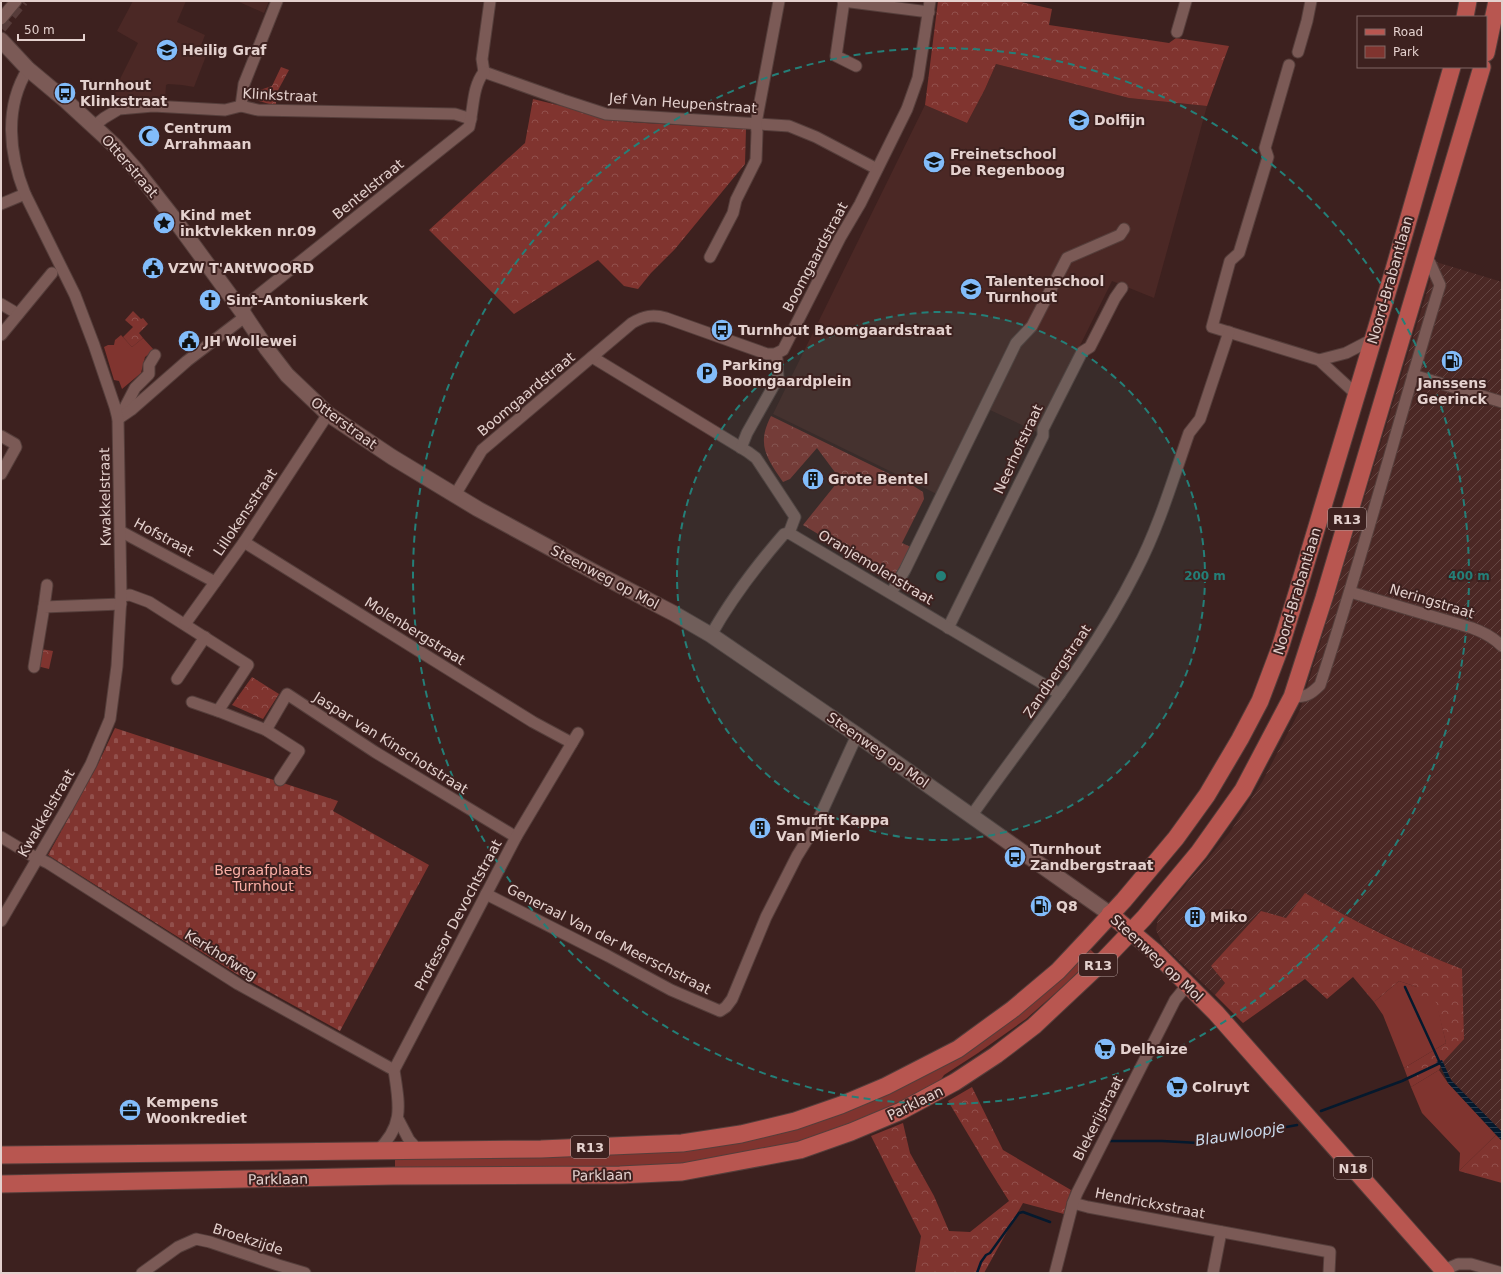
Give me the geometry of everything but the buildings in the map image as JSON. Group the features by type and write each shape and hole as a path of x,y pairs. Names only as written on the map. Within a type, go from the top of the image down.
{"main road":[{"path":"1465,16 1468,1"},
{"path":"1487,48 1497,1"},
{"name":"Noord-Brabantlaan","path":"1110,914 1176,838 1198,810 1240,739 1260,700 1280,648 1295,600 1400,248 1452,68"},
{"name":"Noord-Brabantlaan","path":"1131,932 1199,852 1243,790 1292,698 1326,590 1424,257 1482,68"},
{"path":"1400,248 1424,257"},
{"name":"Steenweg op Mol","path":"1110,914 1152,950 1216,1013 1445,1272"},
{"name":"Parklaan","path":"1,1155 540,1149 682,1143 741,1134 795,1121 841,1105 886,1086 958,1049 1013,1010 1058,971 1110,914"},
{"name":"Parklaan","path":"1,1184 398,1176 620,1175 682,1172 800,1150 851,1132 901,1111 961,1078 996,1055 1034,1026 1065,998 1131,932"}],"street":[{"path":"1,19 16,1"},
{"path":"241,106 244,84 277,1"},
{"path":"484,72 482,59 490,1"},
{"path":"710,257 756,160 756,123 779,1"},
{"path":"856,66 836,56 843,1 929,7"},
{"path":"1177,32 1186,1"},
{"path":"1298,52 1311,1"},
{"name":"Boomgaardstraat","path":"455,495 482,450 632,323 646,316 657,315 767,354 775,354 783,350 840,238 860,204 907,109 918,78 929,7"},
{"name":"Otterstraat","path":"1,40 28,69 114,145 136,170 172,216 287,375 328,414 392,457 455,495"},
{"path":"1289,65 1265,148 1268,158 1239,253 1230,261 1212,327 1319,360 1356,394"},
{"name":"Kwakkelstraat","path":"1,921 37,857 68,808 91,764 110,719 117,666 121,600 118,419 107,381 81,310 63,269 25,194 13,153 12,117 24,75 28,69"},
{"name":"Bentelstraat","path":"118,419 131,410 187,361 242,319 246,305 469,127 476,87 479,77 484,72"},
{"name":"Jef Van Heupenstraat","path":"484,72 606,114 789,126 802,131 877,169"},
{"name":"Klinkstraat","path":"94,126 119,109 153,106 225,110 241,106 258,110 455,114 471,119"},
{"path":"1,204 25,194"},
{"path":"891,593 905,570 1016,343 1032,326 1067,258 1120,235 1124,229"},
{"name":"Noord-Brabantlaan","path":"1292,698 1303,697 1314,691 1320,685 1350,592 1412,375 1440,285 1430,263 1424,257"},
{"path":"1,335 52,273"},
{"name":"Neerhofstraat","path":"948,628 1043,436 1043,429 1082,352 1090,347 1115,298 1122,288"},
{"path":"1,304 18,314"},
{"name":"Zandbergstraat","path":"972,815 1096,642 1137,571 1153,535 1189,433 1200,420 1229,332"},
{"path":"1319,360 1346,353 1373,339"},
{"path":"741,448 747,433 778,378 777,359 775,354"},
{"path":"118,419 135,388 149,374 149,365 155,355"},
{"name":"Boomgaardstraat","path":"592,357 756,458 790,507 795,517 789,533"},
{"path":"1412,375 1502,402"},
{"name":"Lillokensstraat","path":"185,624 244,542 328,414"},
{"path":"1,436 15,444 16,447 1,474"},
{"name":"Steenweg op Mol","path":"455,495 711,635 972,815 1110,914"},
{"name":"Hofstraat","path":"120,531 215,582"},
{"path":"711,635 722,615 760,564 784,534 789,533"},
{"name":"Oranjemolenstraat","path":"789,533 1060,694"},
{"name":"Molenbergstraat","path":"244,542 533,722 572,743"},
{"path":"34,667 44,607 46,585"},
{"name":"Neringstraat","path":"1350,592 1472,628 1485,633 1502,646"},
{"path":"44,607 121,600 130,596 150,602 248,665 218,711"},
{"path":"177,679 203,636"},
{"name":"Jaspar van Kinschotstraat","path":"266,730 287,694 382,756 516,837"},
{"path":"192,702 266,730 299,751 280,780"},
{"name":"Professor Devochtstraat","path":"394,1070 516,837 578,733"},
{"name":"Generaal Van der Meerschstraat","path":"486,894 671,990 720,1011 726,1007 732,999 766,917 797,856 815,827 857,735"},
{"name":"Kerkhofweg","path":"1,837 48,863 238,984 394,1070"},
{"name":"Blekerijstraat","path":"1055,1273 1073,1203 1175,1000 1188,984"},
{"path":"394,1070 397,1091 398,1119 409,1140 419,1151"},
{"path":"377,1151 389,1139 398,1119"},
{"name":"Hendrickxstraat","path":"1073,1203 1330,1252 1329,1273"},
{"name":"Hendrickxstraat","path":"1213,1273 1221,1232"},
{"name":"Broekzijde","path":"142,1273 178,1247 196,1239 210,1242 305,1273"},
{"path":"1445,1272 1458,1264 1471,1264 1502,1273"}],"shaded area":[{"name":"Heilig Graf","path":"133,1 186,1 177,22 205,35 198,53 206,56 194,87 168,84 166,85 165,100 114,102 116,87 138,43 117,31"},
{"name":"Heilig Graf","path":"237,1 269,1 264,13"},
{"name":"Talentenschool Turnhout","path":"996,64 1129,98 1207,106 1154,298 1112,281 1037,432 990,410 945,498 773,414 925,105 967,123"},
{"path":"1436,262 1502,282 1502,1132 1451,1080 1442,1062 1462,969 1434,958 1337,912 1305,894 1286,918 1211,966 1225,983 1215,995 1163,945 1156,930 1158,918 1230,832 1262,782 1300,710"}],"green space":[{"path":"938,1 1017,1 1052,9 1049,25 1169,43 1176,38 1229,46 1207,106 1129,98 996,64 967,123 925,105"},
{"path":"281,67 289,70 276,94 276,106 252,99 253,87 260,90 272,86"},
{"path":"533,99 628,122 746,129 745,164 675,249 651,273 638,289 624,286 598,260 514,314 429,230 525,143"},
{"path":"133,311 141,319 143,318 148,324 139,333 143,338 132,347 123,337 133,327 125,320"},
{"path":"121,335 132,347 143,338 154,350 145,357 141,373 122,389 119,381 114,380 104,347 114,345 115,340"},
{"path":"771,416 912,485 923,492 924,499 902,543 913,548 895,580 803,525 840,479 817,448 790,479 783,482 772,466 765,451 764,435"},
{"path":"41,649 53,651 49,669 37,666"},
{"path":"252,677 279,694 263,719 232,705"},
{"name":"Begraafplaats Turnhout","path":"115,728 338,801 333,811 429,865 340,1031 235,973 48,855 97,766"},
{"path":"1305,893 1382,934 1462,969 1464,1039 1443,1062 1439,1070 1411,1087 1404,1068 1446,1043 1434,995 1420,1002 1417,987 1399,981 1374,1002 1353,977 1327,999 1305,979 1243,1023 1215,995 1225,983 1211,966 1261,911 1286,918"},
{"path":"1089,948 1095,954 1068,982 1026,1019 944,1075 939,1083 896,1105 821,1136 770,1150 686,1166 395,1172 395,1156 726,1144 948,1061"},
{"path":"1399,981 1435,995 1446,1043 1404,1068 1383,1015 1374,1002"},
{"path":"1439,1070 1448,1083 1496,1135 1459,1171 1460,1153 1422,1113 1411,1087"},
{"path":"972,1087 1003,1150 1071,1190 1064,1214 1023,1203 984,1273 915,1273 921,1236 871,1136 903,1123 910,1153 934,1196 949,1231 970,1232 1009,1201 948,1101"},
{"path":"1496,1135 1502,1141 1502,1183 1459,1171"}],"water":[{"path":"1442,1060 1451,1080 1502,1132 1502,1141 1448,1083 1440,1065 1436,1062"}],"waterway":[{"name":"Blauwloopje","path":"1405,987 1440,1063"},
{"name":"Blauwloopje","path":"1321,1111 1402,1081 1440,1063"},
{"name":"Blauwloopje","path":"1110,1141 1199,1143 1297,1125"},
{"name":"Blauwloopje","path":"977,1273 981,1262 986,1255 990,1253 1019,1213 1023,1212 1050,1222"}],"tunnel":[{"path":"1,28 23,1"}],"place":[{"name":"Heilig Graf","path":"167,50"},
{"name":"Turnhout Klinkstraat","path":"65,93"},
{"name":"Dolfijn","path":"1079,120"},
{"name":"Centrum Arrahmaan","path":"149,136"},
{"name":"Freinetschool De Regenboog","path":"934,162"},
{"name":"Kind met inktvlekken nr.09","path":"164,223"},
{"name":"VZW T'ANtWOORD","path":"153,268"},
{"name":"Talentenschool Turnhout","path":"971,289"},
{"name":"Sint-Antoniuskerk","path":"210,300"},
{"name":"Turnhout Boomgaardstraat","path":"722,330"},
{"name":"JH Wollewei","path":"189,341"},
{"name":"Janssens Geerinck","path":"1452,361"},
{"name":"Parking Boomgaardplein","path":"707,373"},
{"name":"Grote Bentel","path":"813,479"},
{"name":"Smurfit Kappa Van Mierlo","path":"760,828"},
{"name":"Turnhout Zandbergstraat","path":"1015,857"},
{"name":"Q8","path":"1041,906"},
{"name":"Miko","path":"1195,917"},
{"name":"Delhaize","path":"1105,1049"},
{"name":"Colruyt","path":"1177,1087"},
{"name":"Kempens Woonkrediet","path":"130,1110"}]}
